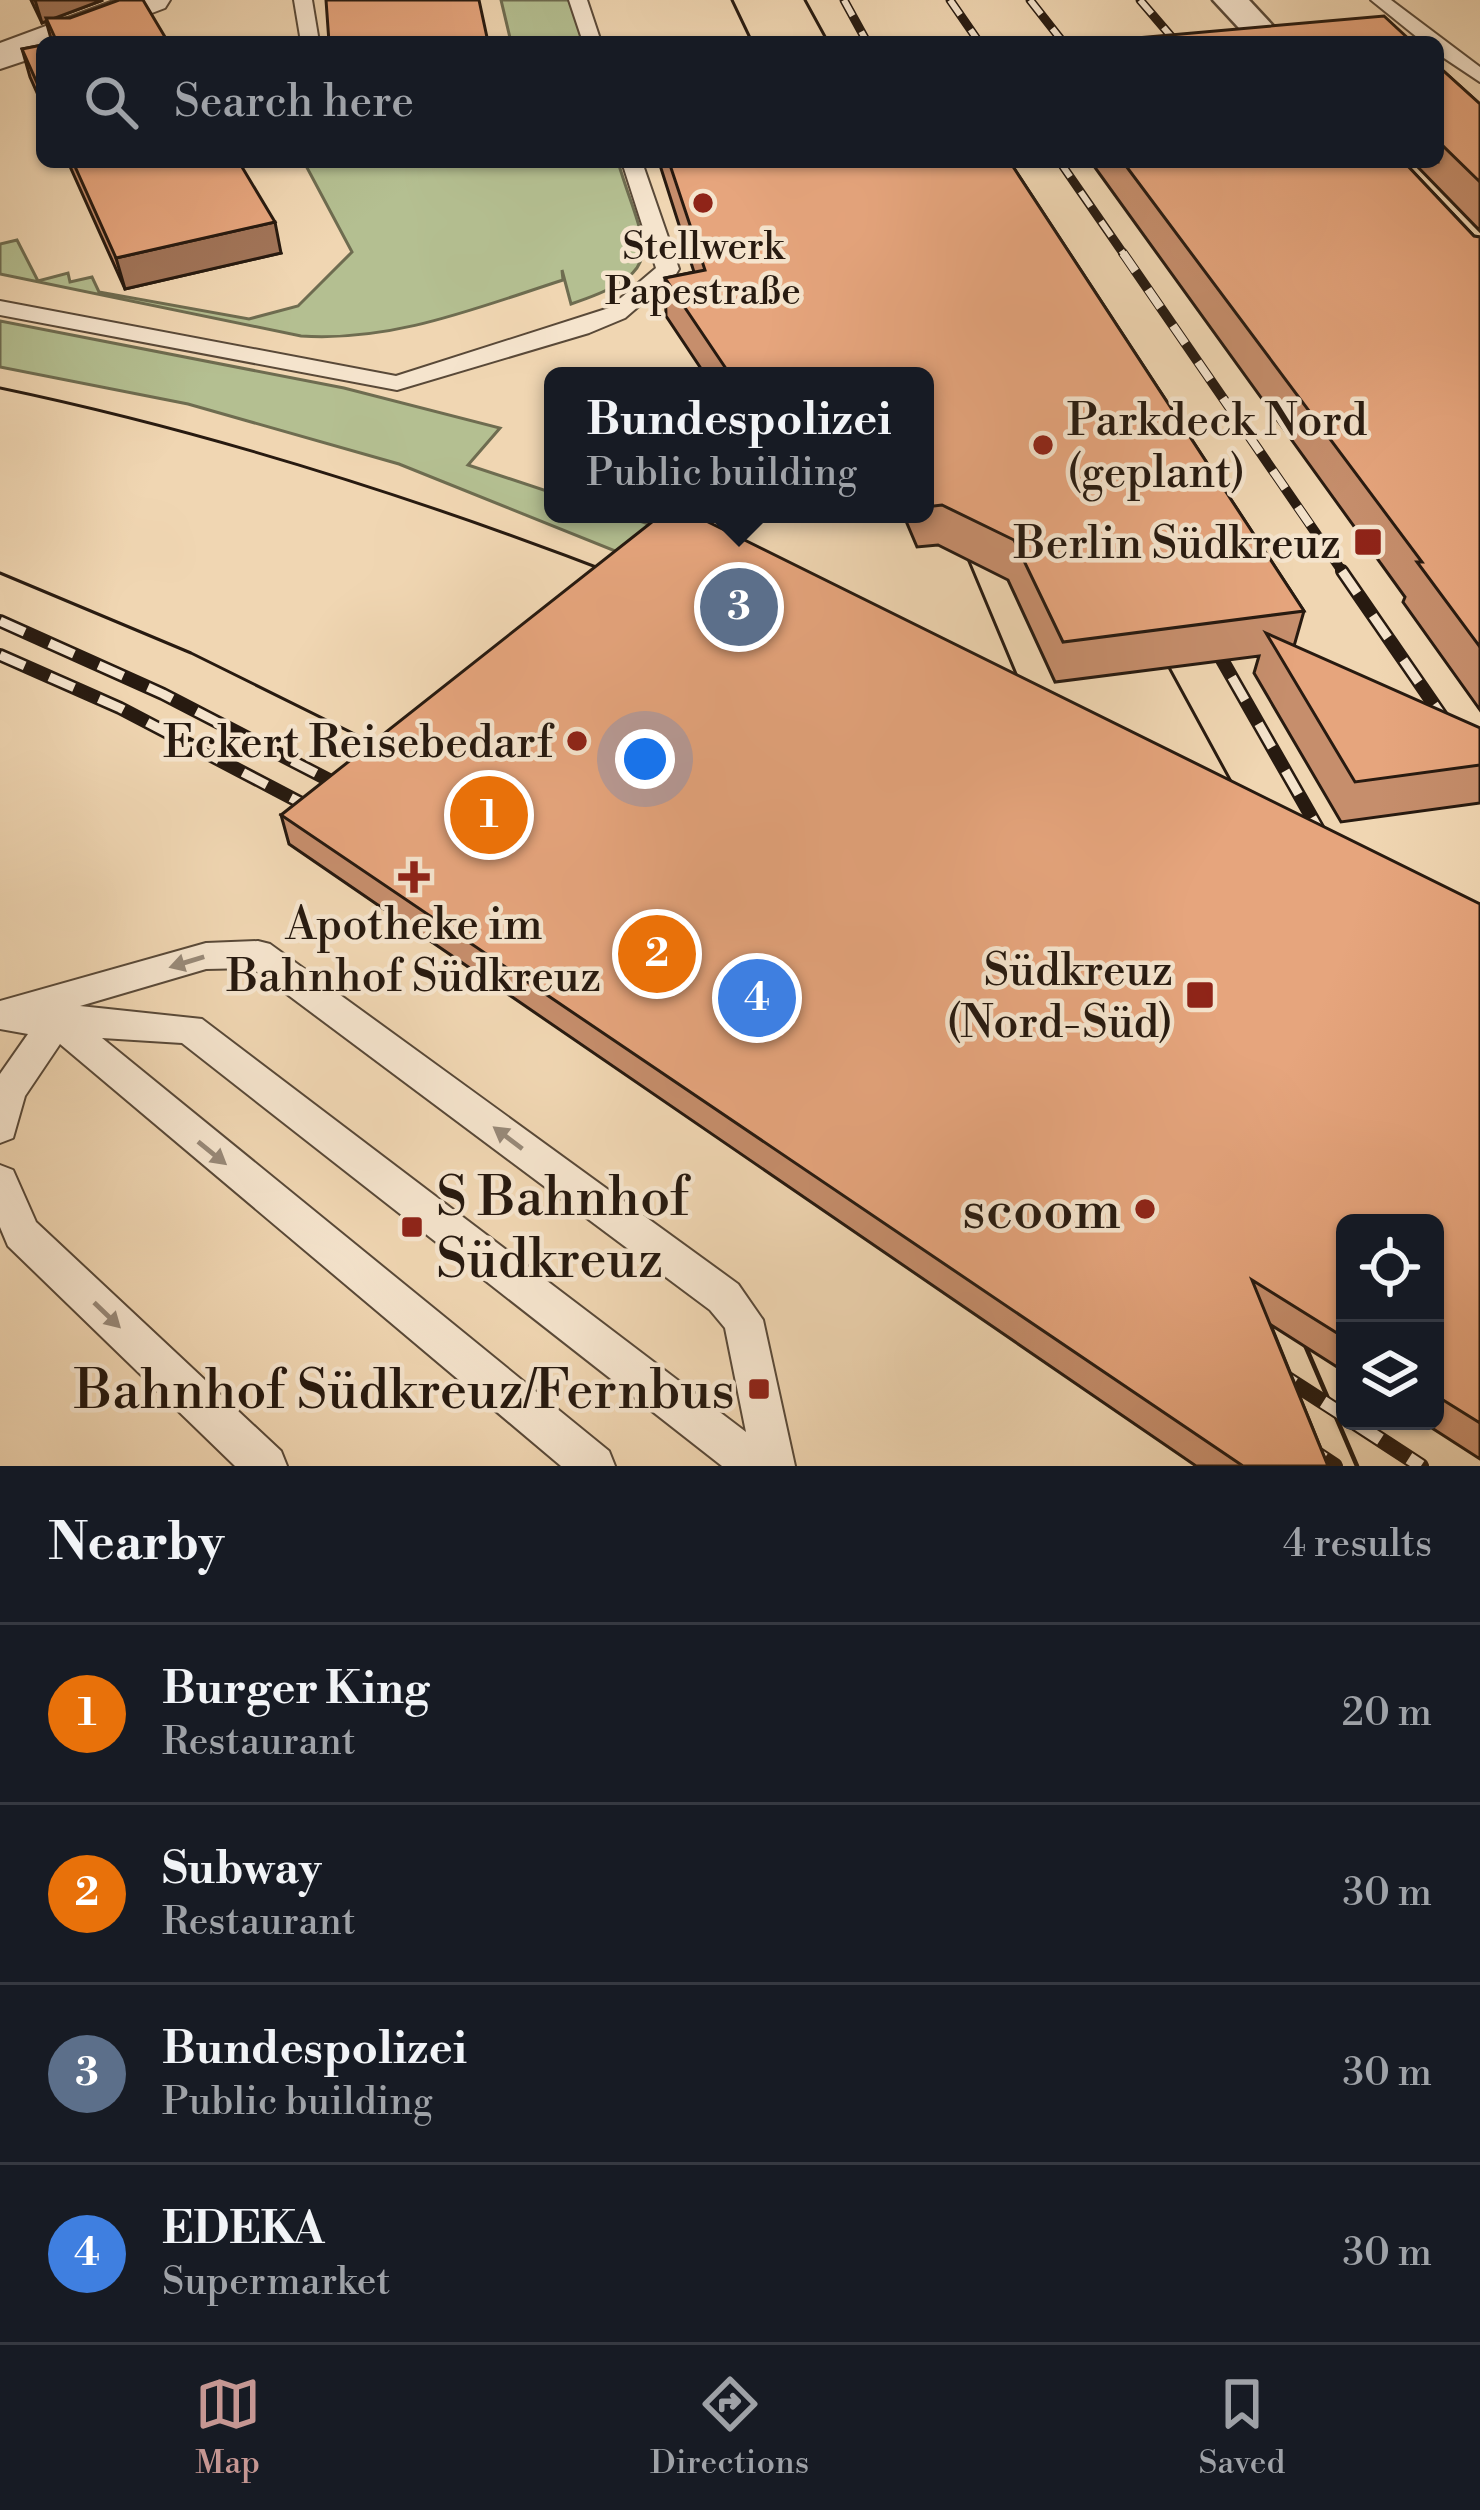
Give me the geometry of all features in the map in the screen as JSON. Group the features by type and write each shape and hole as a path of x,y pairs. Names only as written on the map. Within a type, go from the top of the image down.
{"street":[{"path":"56,36 151,0"},
{"path":"1230,0 1264,36"},
{"path":"0,57 36,43"}],"lane":[{"path":"303,0 309,36"},
{"path":"578,0 590,36"},
{"path":"1380,0 1426,36"},
{"path":"1444,50 1480,76"},
{"path":"0,308 397,383 581,328 617,313 658,282 668,268 634,168"},
{"path":"0,1017 206,956 258,955 724,1297 743,1320 774,1466"},
{"path":"0,1127 8,1092 56,1021 118,983"},
{"path":"0,1017 190,1029 756,1466"},
{"path":"56,1021 594,1466"},
{"path":"0,1182 22,1234 266,1466"}],"green space":[{"path":"501,0 570,0 581,36 510,36"},
{"path":"307,168 620,168 642,253 638,267 625,280 571,304 562,270 563,280 466,312 369,334 335,336 301,336 0,274 0,244 17,240 38,281 68,273 70,282 92,277 99,292 249,319 298,306 352,252"},
{"path":"0,321 344,388 500,428 468,465 544,490 544,522 399,464 188,404 0,367"},
{"path":"546,523 655,526 625,555"}],"building":[{"path":"119,0 143,0 164,36 54,36 46,18 70,18"},
{"path":"326,0 479,0 487,36 329,36"},
{"path":"1384,16 1406,36 1159,36"},
{"path":"36,46 36,80 22,49"},
{"path":"1444,71 1480,104 1480,182 1444,147"},
{"path":"76,168 243,168 275,222 116,258"},
{"path":"671,168 1014,168 1304,611 1063,642 1014,540 942,505 934,506 934,367 725,367 665,278 705,270"},
{"path":"1127,168 1410,168 1480,237 1480,647 1417,562 1422,562"},
{"path":"651,523 710,523 1480,904 1480,1423 1444,1401 1444,1214 1336,1214 1336,1332 1252,1280 1328,1466 1243,1466 281,815"},
{"path":"1266,633 1480,728 1480,765 1355,782"}],"tram line":[{"path":"732,0 749,36"},
{"path":"805,0 825,36"},
{"path":"0,388 317,470 625,578"},
{"path":"955,528 1029,705"},
{"path":"0,573 191,653 403,758"},
{"path":"1154,640 1246,809"},
{"path":"1293,1317 1357,1466"}],"railway":[{"path":"844,0 864,36"},
{"path":"950,0 975,36"},
{"path":"1030,0 1058,36"},
{"path":"1140,0 1171,36"},
{"path":"1064,168 1125,256"},
{"path":"1123,253 1344,574"},
{"path":"1342,571 1480,771"},
{"path":"0,621 163,694 356,794"},
{"path":"1205,630 1330,849"},
{"path":"0,655 120,708 328,817"},
{"path":"1266,1365 1336,1410"},
{"path":"1366,1430 1421,1466"},
{"path":"1296,1440 1335,1466"}],"place":[{"name":"Stellwerk Papestraße","path":"703,203"},
{"name":"Parkdeck Nord (geplant)","path":"1043,445"},
{"name":"Berlin Südkreuz","path":"1368,542"},
{"name":"Bundespolizei","path":"739,607"},
{"name":"Eckert Reisebedarf","path":"577,741"},
{"name":"Burger King","path":"489,815"},
{"name":"Apotheke im Bahnhof Südkreuz","path":"414,877"},
{"name":"Subway","path":"657,954"},
{"name":"Südkreuz (Nord-Süd)","path":"1200,995"},
{"name":"EDEKA","path":"757,998"},
{"name":"scoom","path":"1145,1209"},
{"name":"S Bahnhof Südkreuz","path":"412,1227"},
{"name":"Bahnhof Südkreuz/Fernbus","path":"759,1389"}]}
